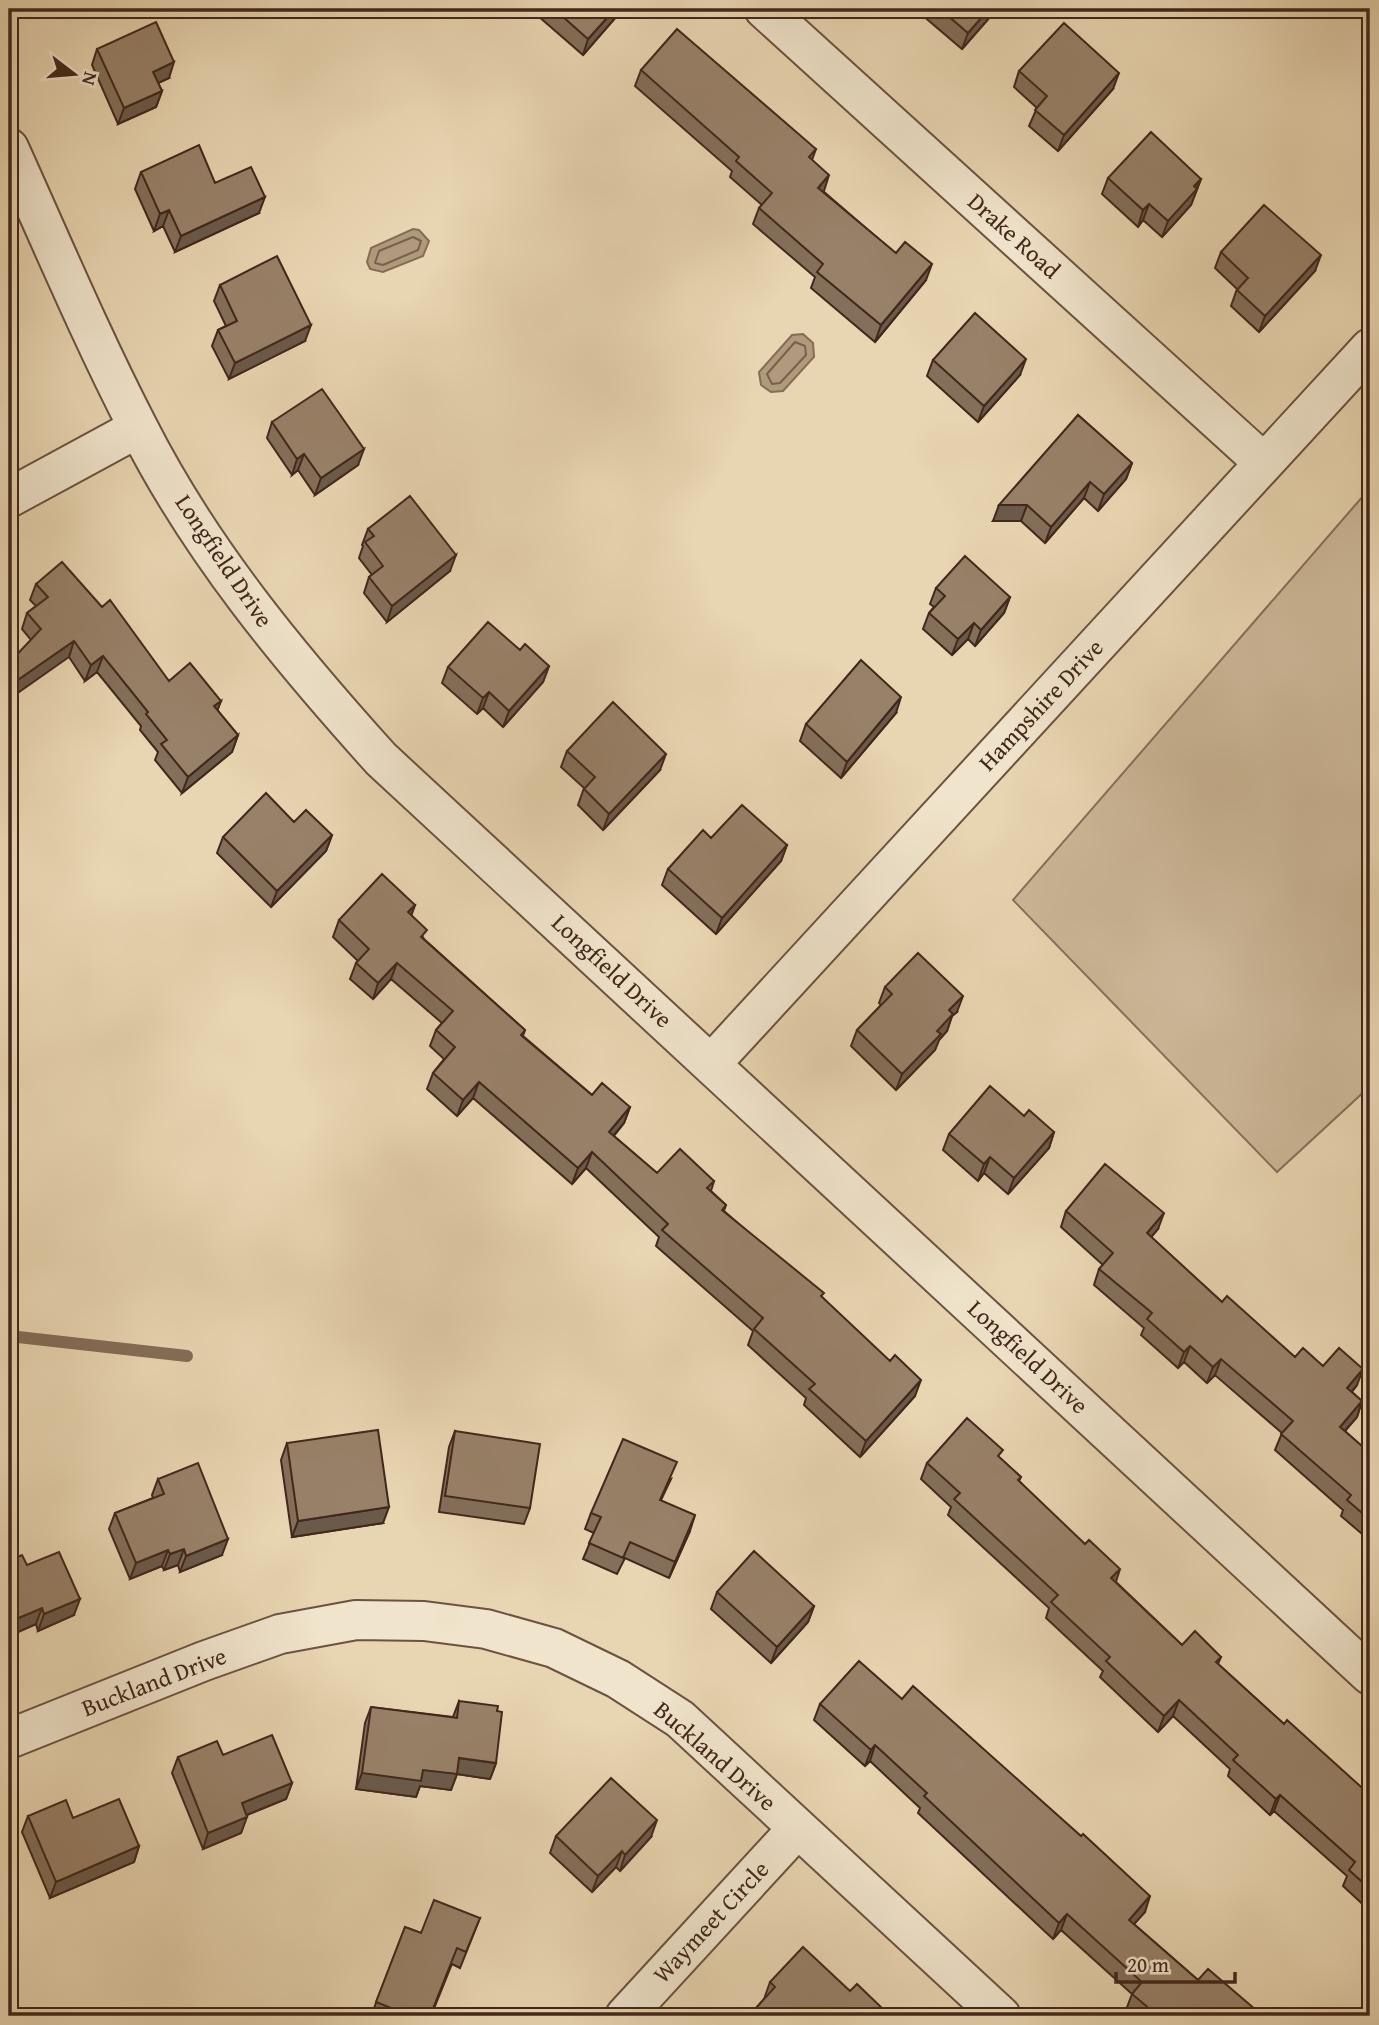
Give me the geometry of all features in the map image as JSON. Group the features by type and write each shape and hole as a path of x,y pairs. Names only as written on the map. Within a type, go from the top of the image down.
{"street":[{"name":"Drake Road","path":"764,9 1264,463"},
{"name":"Longfield Drive","path":"9,148 138,428 191,517 241,593 318,690 381,759 1370,1675"},
{"name":"Hampshire Drive","path":"712,1063 1370,348"},
{"path":"9,498 138,428"},
{"name":"Buckland Drive","path":"9,1739 204,1661 280,1634 356,1620 424,1621 486,1629 554,1648 618,1679 680,1719 1001,2016"},
{"name":"Waymeet Circle","path":"625,2016 797,1829"}],"shaded area":[{"path":"1370,488 1370,1094 1366,1090 1277,1172 1013,900"}],"water":[{"path":"413,229 419,230 429,241 423,256 383,272 370,269 367,262 371,248"},
{"path":"803,334 813,343 814,357 783,391 771,392 761,385 759,372 792,335"},
{"path":"274,2010 324,2011 329,2016 266,2016"}],"building":[{"path":"554,9 615,9 588,39"},
{"path":"940,9 989,9 968,33"},
{"path":"156,22 174,62 153,72 162,91 124,108 97,49"},
{"path":"1064,23 1119,73 1064,135 1035,110 1047,96 1019,71"},
{"path":"677,29 816,149 809,157 829,175 818,188 896,253 905,242 932,264 881,325 817,272 823,264 759,208 772,193 736,161 739,157 641,70"},
{"path":"1151,132 1201,179 1194,186 1197,189 1168,221 1149,204 1143,210 1108,178"},
{"path":"199,145 215,183 251,167 265,197 181,236 169,210 160,214 141,172"},
{"path":"1264,205 1321,255 1265,316 1237,290 1248,278 1221,252"},
{"path":"277,256 311,325 235,363 218,330 237,321 220,285"},
{"path":"975,313 1026,359 984,406 933,360"},
{"path":"322,389 364,449 321,478 304,454 297,459 272,422"},
{"path":"1078,415 1132,463 1104,494 1090,482 1051,527 1027,505 999,505"},
{"path":"410,496 456,555 392,606 369,577 383,566 365,542 374,536 368,529"},
{"path":"965,556 1010,597 981,630 974,623 958,639 929,613 945,596 936,588"},
{"path":"62,562 102,607 110,600 169,681 190,663 221,701 214,706 238,735 188,777 161,744 167,740 146,714 148,712 103,656 91,665 74,641 9,686 9,663 41,629 27,613 48,597 36,584"},
{"path":"488,622 520,650 525,644 549,666 509,711 489,692 483,698 448,667"},
{"path":"861,660 901,697 847,762 806,724"},
{"path":"613,702 666,754 609,814 584,789 595,777 567,751"},
{"path":"266,793 294,822 306,810 332,835 277,891 223,837"},
{"path":"742,805 787,845 722,918 668,869 703,830 711,838"},
{"path":"382,874 415,905 408,912 427,930 421,937 525,1030 521,1035 592,1095 602,1083 630,1107 609,1132 657,1173 680,1149 714,1181 707,1188 726,1205 722,1210 824,1293 821,1296 890,1361 895,1355 921,1380 866,1441 809,1389 815,1384 754,1329 763,1318 662,1230 668,1224 592,1152 578,1168 479,1082 463,1100 433,1073 455,1047 436,1030 453,1011 397,963 378,983 356,963 369,949 339,920"},
{"path":"918,953 963,996 949,1010 953,1014 937,1031 941,1034 902,1074 857,1030 892,994 885,987"},
{"path":"990,1086 1024,1116 1029,1110 1054,1132 1014,1178 990,1157 984,1164 949,1134"},
{"path":"1105,1164 1164,1213 1147,1233 1222,1302 1227,1296 1295,1357 1303,1348 1323,1366 1339,1348 1363,1369 1347,1388 1362,1401 1340,1427 1370,1453 1370,1520 1347,1500 1351,1495 1281,1434 1293,1421 1221,1359 1213,1367 1190,1346 1184,1352 1147,1319 1152,1313 1099,1269 1113,1253 1066,1211"},
{"path":"967,1418 1003,1450 998,1456 1021,1477 1018,1480 1085,1544 1089,1540 1120,1569 1111,1578 1182,1645 1195,1631 1221,1657 1216,1662 1284,1724 1287,1720 1370,1795 1370,1889 1349,1870 1355,1862 1280,1795 1276,1799 1233,1760 1238,1755 1179,1700 1164,1716 1106,1661 1110,1657 1051,1602 1058,1595 954,1499 960,1493 927,1463"},
{"path":"378,1430 389,1507 298,1521 287,1443"},
{"path":"455,1431 540,1444 530,1508 445,1496"},
{"path":"623,1439 677,1462 660,1500 695,1515 675,1562 630,1542 623,1558 589,1543 601,1517 591,1513"},
{"path":"198,1463 228,1539 186,1556 184,1549 170,1554 168,1550 136,1563 115,1513 164,1494 158,1479"},
{"path":"754,1551 814,1606 777,1647 717,1592"},
{"path":"59,1552 80,1599 44,1614 42,1608 9,1622 9,1561 22,1555 27,1565"},
{"path":"859,1661 902,1699 913,1686 1081,1836 1083,1834 1150,1896 1129,1920 1198,1980 1208,1969 1263,2016 1179,2016 1175,2013 1171,2016 1158,2016 1132,1994 1142,1982 1067,1914 1059,1923 924,1796 927,1793 875,1745 871,1750 820,1704"},
{"path":"459,1701 498,1706 497,1711 502,1712 496,1763 459,1758 457,1774 423,1770 421,1781 362,1773 371,1707 457,1718"},
{"path":"272,1735 292,1783 242,1803 247,1817 208,1833 178,1757 217,1741 223,1755"},
{"path":"611,1778 657,1820 625,1855 622,1851 598,1876 556,1836"},
{"path":"119,1799 139,1846 56,1882 28,1816 66,1800 73,1818"},
{"path":"434,1900 480,1918 466,1952 457,1948 430,2016 411,2016 376,2002 405,1927 421,1933"},
{"path":"803,1947 850,1991 857,1984 886,2012 881,2016 764,2016 756,2008 775,1987 770,1982"}],"waterway":[{"path":"9,1336 187,1356"}]}
